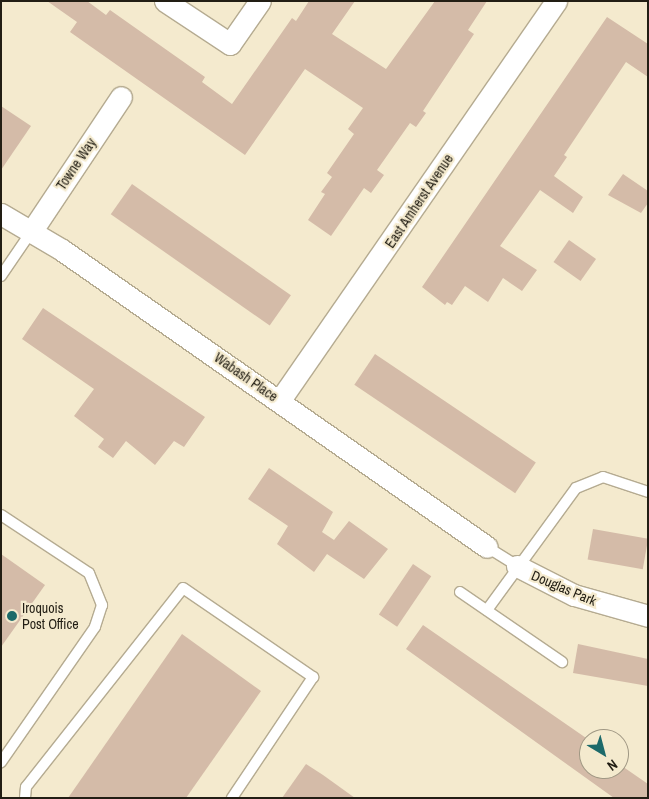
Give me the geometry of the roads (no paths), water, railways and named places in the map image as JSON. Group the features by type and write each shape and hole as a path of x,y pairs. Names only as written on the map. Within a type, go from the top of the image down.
{"street":[{"path":"165,1 230,44 260,1"},
{"name":"East Amherst Avenue","path":"280,400 556,1"},
{"name":"Towne Way","path":"31,232 121,97"},
{"name":"Wabash Place","path":"1,214 31,232 280,400 487,547"},
{"name":"Douglas Park","path":"517,566 574,595 648,616"}],"lane":[{"path":"1,276 31,232"},
{"path":"487,610 517,566 576,488 588,480 603,477 648,492"},
{"path":"1,515 89,573 102,606 95,627 1,762"},
{"name":"Douglas Park","path":"487,547 517,566"},
{"path":"25,798 26,787 183,588 313,677 232,798"},
{"path":"460,592 562,662"}],"place":[{"name":"Iroquois Post Office","path":"12,616"}]}
